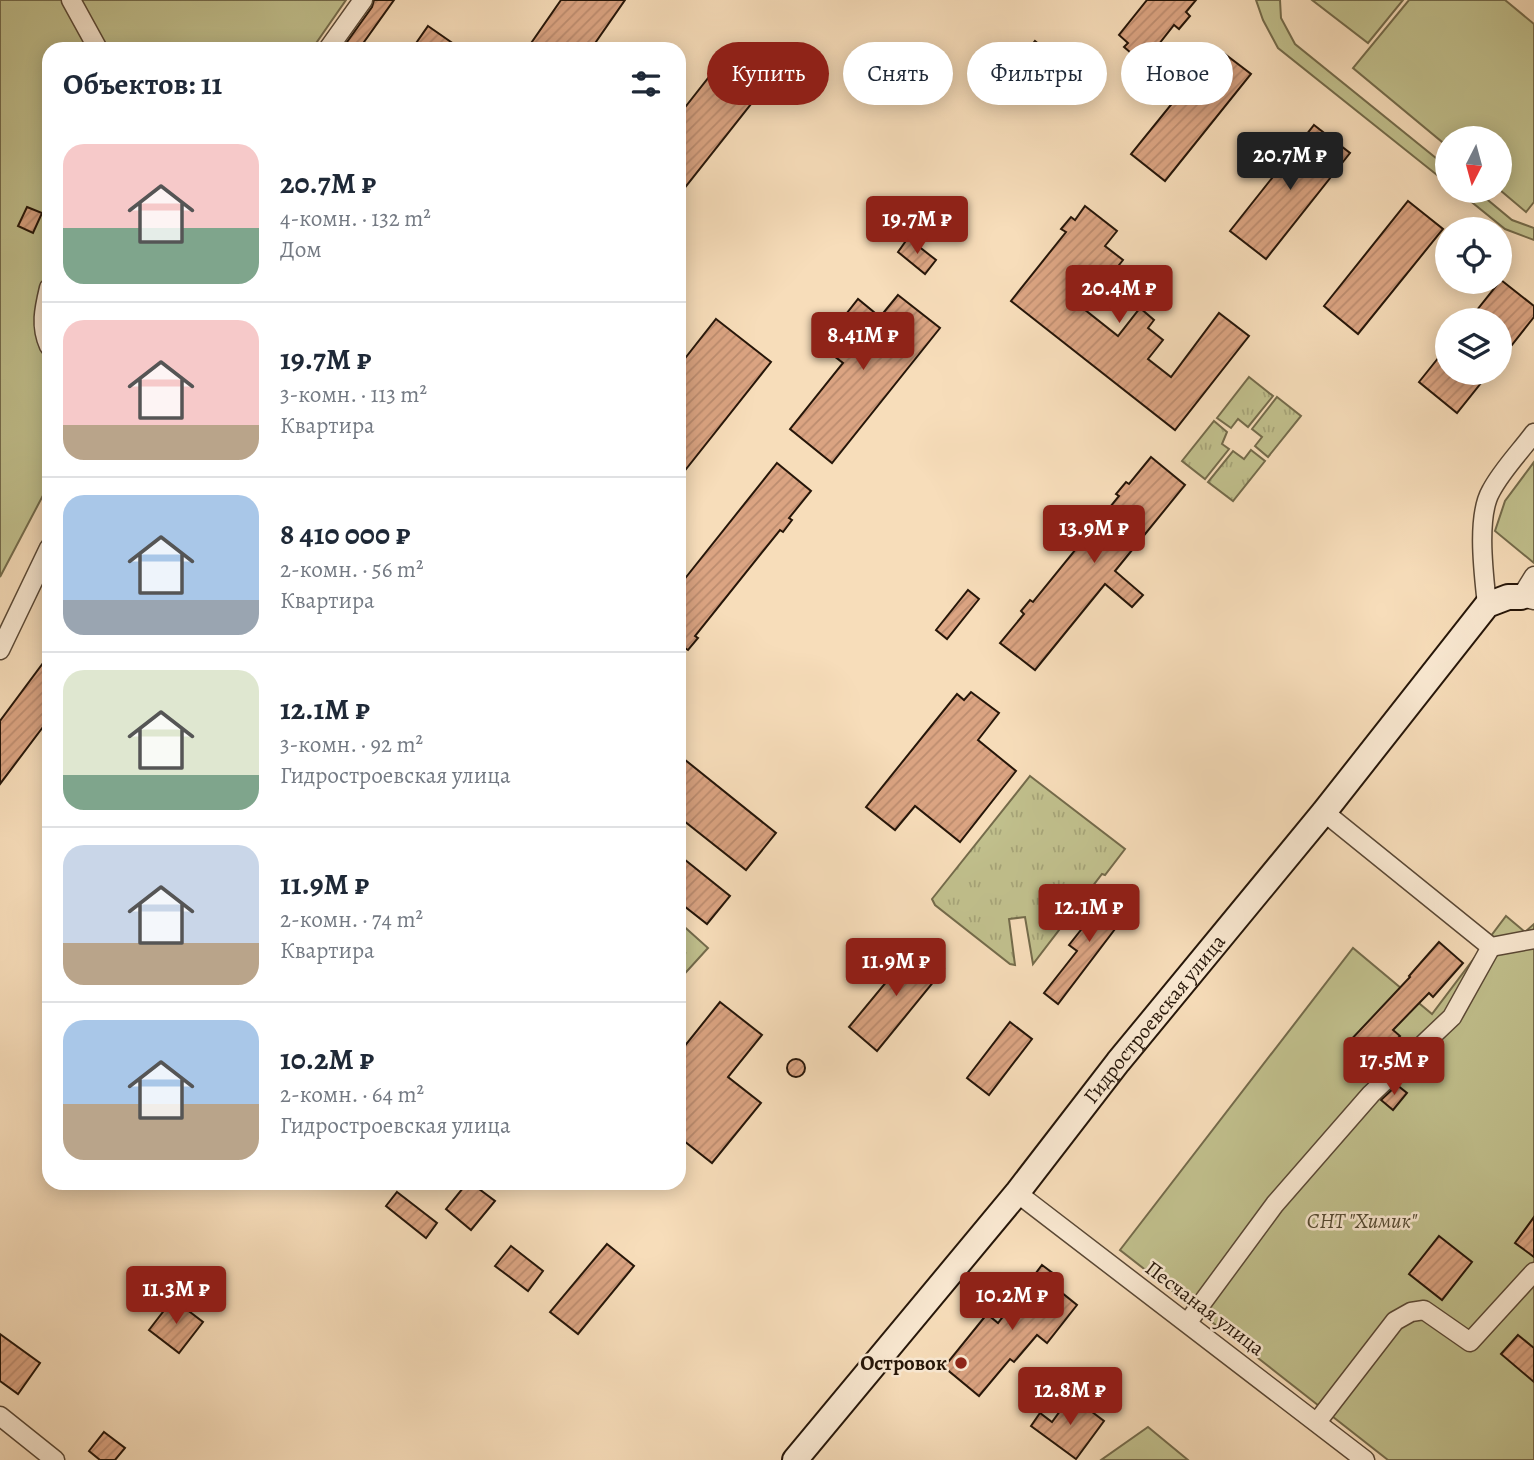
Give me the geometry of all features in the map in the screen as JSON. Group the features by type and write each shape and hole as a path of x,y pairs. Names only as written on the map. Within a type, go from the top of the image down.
{"street":[{"path":"71,0 94,42"},
{"path":"333,42 363,0"},
{"path":"1534,433 1490,492 1485,514 1482,556 1487,605 1508,597 1528,599 1534,576"},
{"path":"0,650 42,563"},
{"name":"Гидростроевская улица","path":"803,1457 1017,1193 1127,1052 1324,812 1487,605"},
{"path":"1324,812 1491,947 1534,939"},
{"path":"1188,1322 1275,1203 1371,1094 1452,1017 1491,947"},
{"name":"Песчаная улица","path":"1017,1193 1366,1460"},
{"path":"1317,1422 1395,1321 1411,1312 1424,1310 1470,1342 1534,1272"},
{"path":"0,1416 55,1460"}],"green space":[{"path":"0,0 346,0 317,42 42,42 42,497 0,577"},
{"path":"1256,0 1280,0 1281,18 1295,44 1435,157 1435,173 1278,48"},
{"path":"1312,0 1403,0 1368,43"},
{"path":"1409,0 1505,0 1534,24 1534,202 1526,212 1512,200 1512,126 1435,126 1435,136 1353,68"},
{"path":"1473,203 1491,203 1508,217 1490,217"},
{"path":"1512,220 1534,228 1534,240 1512,232"},
{"path":"1249,377 1273,396 1248,427 1238,419 1231,428 1217,418"},
{"path":"1277,397 1301,416 1268,457 1255,446 1262,437 1252,429"},
{"path":"1214,421 1227,432 1222,444 1229,449 1205,479 1182,461"},
{"path":"1251,450 1265,461 1233,501 1208,482 1233,451 1244,459"},
{"path":"1534,462 1534,563 1495,531 1505,501"},
{"path":"1030,776 1125,849 1105,875 1102,874 1033,964 1025,917 1009,919 1015,965 1010,964 935,905 932,899"},
{"name":"СНТ \"Химик\"","path":"1506,916 1525,932 1534,924 1534,1460 1388,1460 1120,1250 1353,948 1432,1014"},
{"path":"686,928 708,948 686,972"},
{"path":"1148,1427 1188,1460 1101,1460"}],"building":[{"path":"374,0 394,0 364,42 347,42 372,7"},
{"path":"561,0 625,0 596,42 532,42"},
{"path":"1147,0 1196,0 1186,12 1190,16 1179,29 1174,25 1161,42 1127,42 1119,35"},
{"path":"428,26 451,42 417,42"},
{"path":"1233,60 1251,74 1233,96"},
{"path":"707,79 707,105 750,105 686,186 686,106"},
{"path":"1171,105 1226,105 1165,181 1131,154"},
{"path":"1314,125 1350,153 1266,259 1230,231"},
{"path":"1408,201 1435,223 1435,239 1358,334 1324,306"},
{"path":"1085,206 1117,231 1105,246 1123,260 1084,309 1118,336 1140,308 1154,320 1148,328 1163,340 1148,359 1171,377 1219,313 1249,336 1175,430 1011,301 1066,232 1061,229 1071,217 1075,220"},
{"path":"27,207 42,213 33,233 18,226"},
{"path":"908,238 936,260 925,274 898,252"},
{"path":"1512,289 1534,306 1534,317 1512,345 1512,308 1479,308 1490,294 1512,294"},
{"path":"898,295 940,328 832,463 790,429 843,363 821,346 858,299 880,317"},
{"path":"716,319 771,362 686,469 686,357"},
{"path":"1435,362 1435,385 1479,385 1457,413 1419,382"},
{"path":"1151,457 1185,485 1115,571 1143,595 1132,607 1105,584 1035,670 1000,643 1024,614 1021,611 1030,600 1033,602 1119,496 1116,494 1126,482 1129,484"},
{"path":"777,463 811,491 789,518 792,520 783,532 780,530 695,636 698,638 688,650 686,577"},
{"path":"968,590 979,599 947,639 936,630"},
{"path":"42,664 42,728 0,784 0,721"},
{"path":"971,692 999,713 978,740 1016,771 960,842 915,806 895,830 866,807 957,694 964,700"},
{"path":"686,761 776,833 746,870 686,823"},
{"path":"686,861 730,896 707,924 686,908"},
{"path":"1111,892 1131,908 1058,1004 1044,993 1077,951 1069,945"},
{"path":"1439,942 1463,963 1433,997 1429,993 1393,1030 1400,1036 1371,1067 1347,1044"},
{"path":"916,946 944,969 877,1051 849,1027"},
{"path":"720,1002 762,1035 728,1077 761,1103 712,1163 686,1143 686,1044"},
{"path":"1010,1022 1032,1039 989,1095 967,1078"},
{"path":"796,1059 802,1062 805,1068 802,1074 796,1077 790,1074 787,1068 790,1062"},
{"path":"1397,1085 1407,1093 1393,1110 1381,1100"},
{"path":"461,1190 480,1190 495,1201 471,1230 446,1209"},
{"path":"397,1192 437,1223 426,1238 386,1206"},
{"path":"1534,1217 1534,1257 1515,1243"},
{"path":"1439,1236 1472,1262 1442,1300 1409,1274"},
{"path":"607,1244 634,1266 578,1334 550,1312"},
{"path":"511,1246 543,1271 528,1291 495,1266"},
{"path":"1042,1265 1062,1280 1056,1288 1077,1305 1047,1343 1037,1335 1014,1362 1010,1359 979,1396 944,1367 987,1314 998,1323"},
{"path":"173,1299 203,1322 179,1353 149,1330"},
{"path":"0,1334 40,1363 18,1394 0,1381"},
{"path":"1518,1335 1534,1348 1534,1382 1501,1354"},
{"path":"1071,1396 1104,1421 1076,1459 1031,1426 1040,1413 1052,1422"},
{"path":"104,1432 125,1448 115,1460 100,1460 89,1451"}],"place":[{"name":"Островок","path":"961,1363"}]}
